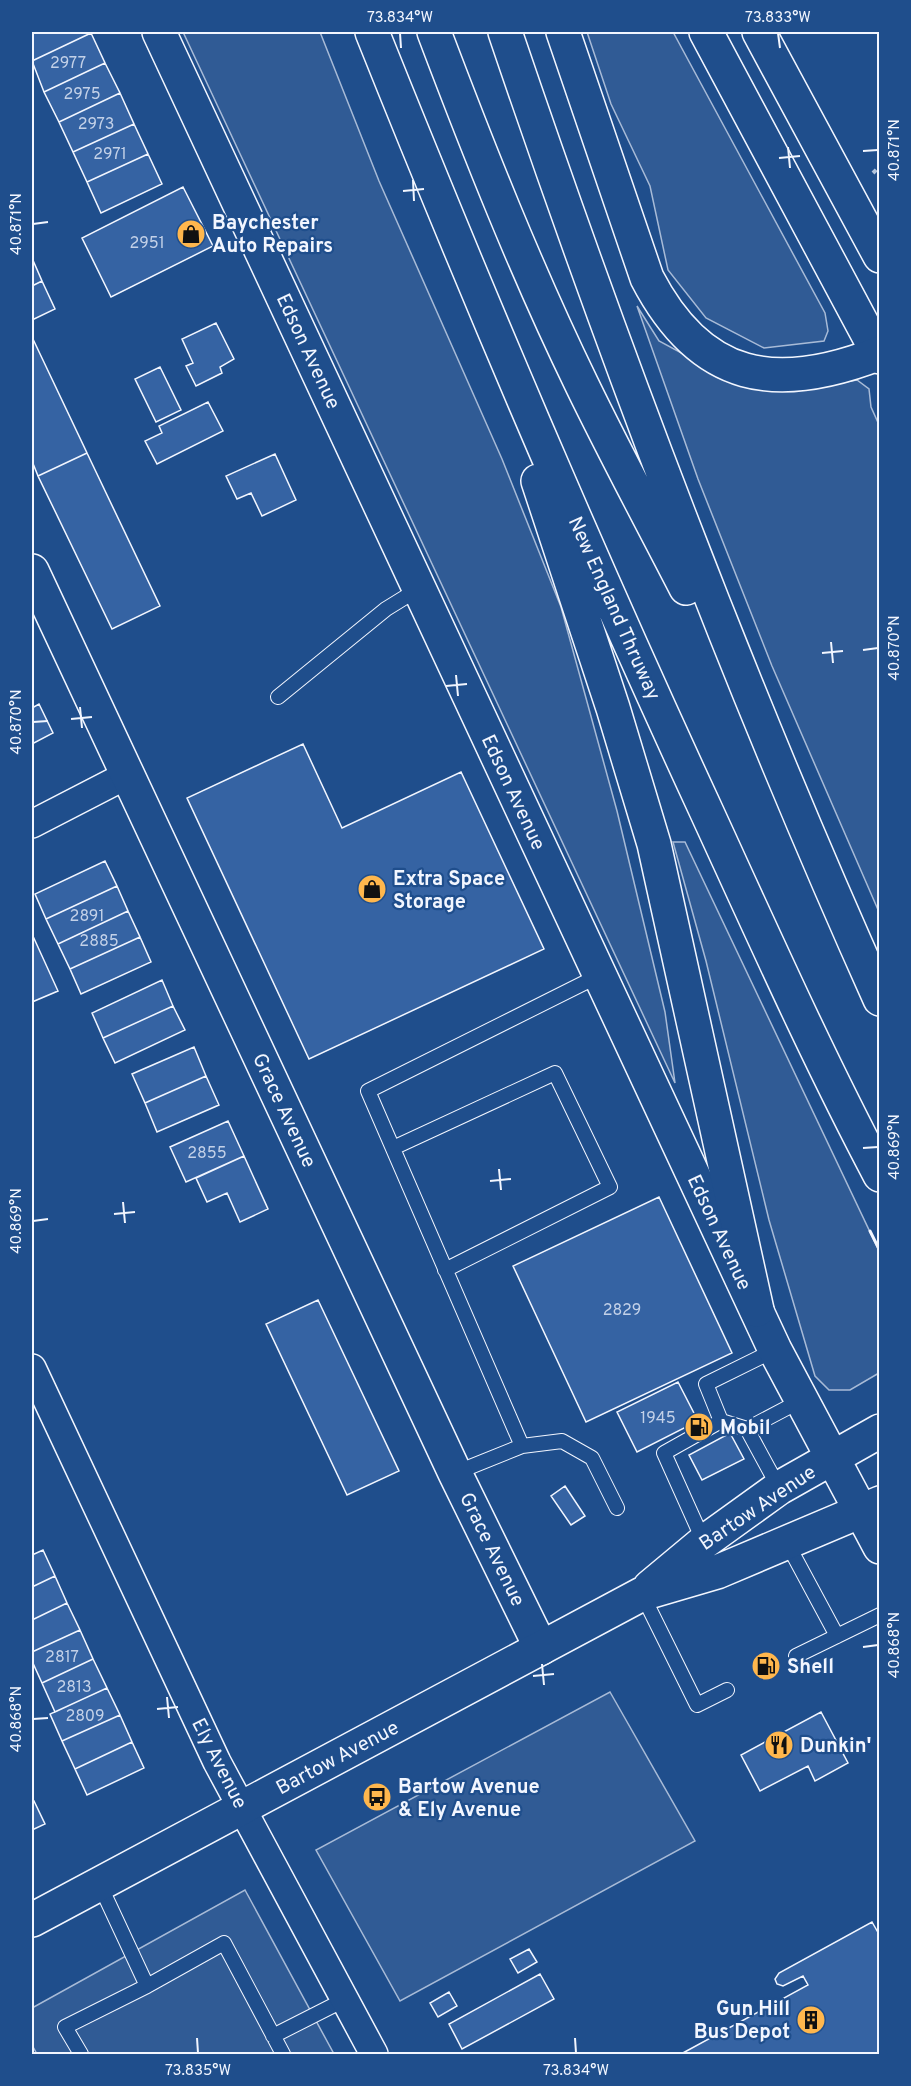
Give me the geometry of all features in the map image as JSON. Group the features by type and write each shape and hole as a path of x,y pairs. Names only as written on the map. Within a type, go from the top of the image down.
{"main road":[{"name":"Edson Avenue","path":"159,32 775,1350 831,1457 870,1507 879,1547"},
{"name":"New England Thruway","path":"372,32 554,471 816,1051 879,1175"},
{"path":"434,32 472,130 577,374 778,768"},
{"path":"505,32 625,375 695,561 778,768 879,999"},
{"path":"563,32 647,278 660,303 690,340 732,366 750,372 777,375 805,375 843,368 879,355 706,32"},
{"path":"759,32 879,256"},
{"path":"460,248 613,708 654,844 757,1310"},
{"name":"Grace Avenue","path":"32,571 455,1473 541,1648"},
{"name":"Bartow Avenue","path":"642,1594 704,1542 779,1488 879,1431"},
{"name":"Bartow Avenue","path":"32,1920 642,1594 717,1572 870,1507"}],"street":[{"path":"32,824 127,775"},
{"name":"Ely Avenue","path":"32,1368 217,1762 374,2055"}],"lane":[{"path":"278,697 386,609 420,588"},
{"path":"522,1446 368,1091 600,975"},
{"path":"393,1148 555,1073 610,1187 446,1270"},
{"path":"721,1421 706,1384 775,1350"},
{"path":"747,1429 800,1401"},
{"path":"704,1542 664,1453 721,1421 747,1429 779,1488"},
{"path":"455,1473 522,1446 562,1441 592,1458 616,1508"},
{"path":"787,1543 837,1636"},
{"path":"642,1594 697,1705 727,1690"},
{"path":"796,1656 879,1615"},
{"path":"99,1883 147,1986"},
{"path":"81,2055 65,2027 147,1986 224,1943 283,2055"},
{"path":"273,2036 344,2000"}],"path":[{"path":"873,173 879,166"}],"shaded area":[{"path":"183,32 320,32 379,181 502,459 561,607 617,811 665,1012 675,1083"},
{"path":"587,32 673,32 825,313 828,331 824,341 764,348 706,318 668,270 650,186 611,104"},
{"path":"637,306 659,341 739,384 791,391 857,380 869,389 871,407 880,427 879,912 772,666 698,479"},
{"path":"673,842 685,842 879,1251 879,1373 850,1390 829,1390 815,1376 769,1220 706,961"},
{"path":"610,1692 695,1841 400,2001 316,1850"},
{"path":"245,1890 334,2054 37,2054 32,2045 32,2008"}],"building":[{"path":"32,32 91,32 91,33 32,61"},
{"path":"91,33 105,63 44,92 32,61"},
{"path":"105,63 120,93 59,122 44,92"},
{"path":"120,93 134,124 73,152 59,122"},
{"path":"134,124 148,154 87,182 73,152"},
{"path":"148,154 162,184 101,213 87,182"},
{"path":"183,187 213,246 111,297 82,238"},
{"path":"32,258 42,281 32,286"},
{"path":"42,281 55,309 32,320 32,286"},
{"path":"216,323 234,359 220,367 222,373 196,386 186,366 193,363 182,339"},
{"path":"32,337 87,453 38,476 32,461"},
{"path":"160,367 181,410 156,422 135,379"},
{"path":"208,402 223,431 157,464 145,441 162,433 159,426"},
{"path":"87,453 160,606 112,629 38,476"},
{"path":"275,454 296,500 262,516 251,493 237,499 226,476"},
{"path":"39,704 53,733 32,744 32,708"},
{"name":"Extra Space Storage","path":"303,744 342,828 461,772 544,949 309,1059 187,798"},
{"path":"105,861 117,886 46,919 35,894"},
{"path":"117,886 128,911 58,944 46,919"},
{"path":"128,911 140,937 70,969 58,944"},
{"path":"32,934 58,991 32,1002"},
{"path":"140,937 151,962 81,994 70,969"},
{"path":"162,980 173,1006 103,1038 92,1013"},
{"path":"173,1006 185,1030 115,1063 103,1038"},
{"path":"194,1047 206,1076 145,1103 132,1074"},
{"path":"206,1076 219,1105 157,1132 145,1103"},
{"path":"228,1121 244,1156 186,1182 170,1147"},
{"path":"244,1156 268,1209 240,1222 227,1193 207,1202 196,1178"},
{"path":"659,1197 732,1353 586,1422 513,1266"},
{"path":"318,1300 399,1471 347,1495 266,1324"},
{"path":"678,1382 698,1421 637,1452 617,1412"},
{"path":"730,1433 744,1459 702,1480 689,1455"},
{"path":"565,1486 585,1516 571,1525 551,1496"},
{"path":"43,1550 55,1576 32,1587 32,1555"},
{"path":"55,1576 67,1603 32,1620 32,1587"},
{"path":"67,1603 80,1630 32,1652 32,1620"},
{"path":"80,1630 93,1659 42,1683 32,1661 32,1652"},
{"path":"93,1659 107,1688 55,1712 42,1683"},
{"path":"107,1688 120,1715 62,1741 50,1714"},
{"path":"821,1712 848,1763 815,1781 808,1766 760,1791 741,1755"},
{"path":"120,1715 132,1742 75,1769 62,1741"},
{"path":"132,1742 144,1768 87,1795 75,1769"},
{"path":"34,1801 45,1824 32,1830 32,1802"},
{"name":"Gun Hill Bus Depot","path":"872,1922 880,1936 880,2054 681,2054 808,1985 803,1976 783,1986 777,1984 775,1979 779,1973"},
{"path":"529,1949 537,1962 518,1973 510,1959"},
{"path":"540,1974 554,1999 462,2049 449,2024"},
{"path":"449,1992 457,2006 438,2017 430,2003"}],"wall":[{"path":"870,1231 880,1251"}],"place":[{"name":"Baychester Auto Repairs","path":"191,234"},
{"name":"Extra Space Storage","path":"372,889"},
{"name":"Mobil","path":"699,1427"},
{"name":"Shell","path":"766,1666"},
{"name":"Dunkin'","path":"779,1745"},
{"name":"Bartow Avenue & Ely Avenue","path":"377,1797"},
{"name":"Gun Hill Bus Depot","path":"811,2020"}]}
